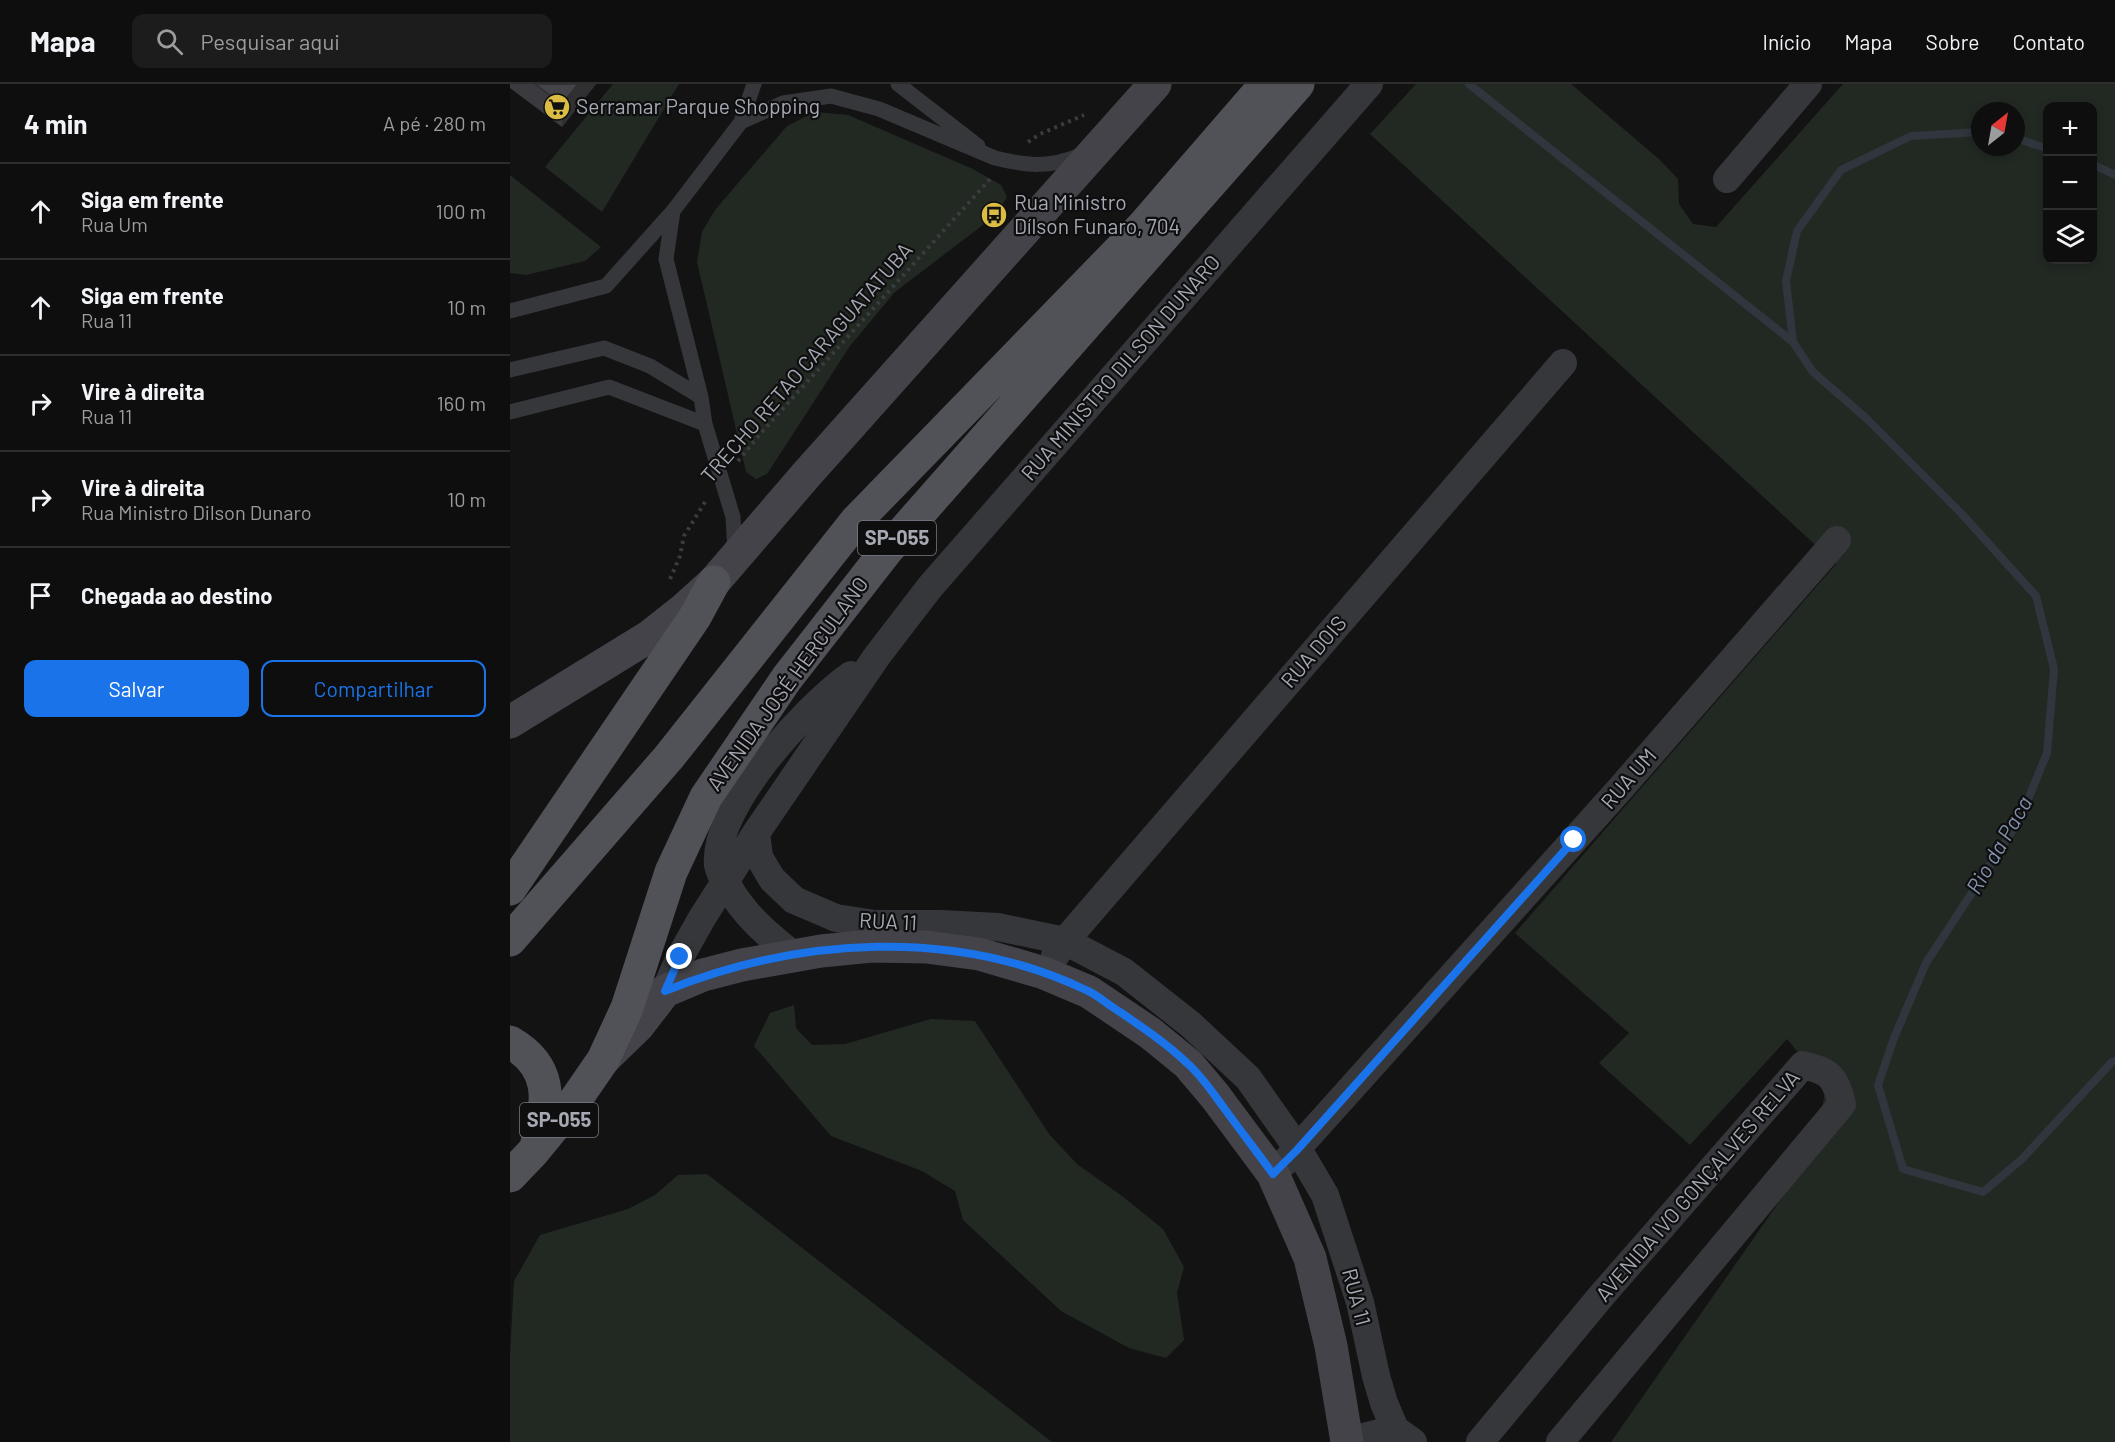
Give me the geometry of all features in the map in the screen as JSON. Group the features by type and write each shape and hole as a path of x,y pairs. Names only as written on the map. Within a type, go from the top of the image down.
{"main road":[{"path":"510,722 650,636 714,582 1155,84"},
{"name":"AVENIDA JOSÉ HERCULANO","path":"510,940 669,757 856,521 1142,227 1266,84"},
{"name":"AVENIDA JOSÉ HERCULANO","path":"510,1176 574,1102 603,1060 627,1008 671,872 706,798 787,678 887,550 1298,84"},
{"path":"510,889 695,617 714,582"},
{"name":"RUA 11","path":"665,991 723,970 873,935 926,947 979,954 1044,973 1089,992 1150,1033 1188,1064 1273,1174 1310,1258 1331,1346 1347,1442"},
{"name":"RUA MINISTRO DILSON DUNARO","path":"603,1060 638,1026 665,991"},
{"path":"510,1042 523,1049 540,1071 545,1082 545,1117 533,1152"}],"street":[{"name":"RUA MINISTRO DILSON DUNARO","path":"665,991 680,957 725,880 877,656 930,587 1368,84"},
{"path":"1727,179 1808,84"},
{"name":"RUA DOIS","path":"1065,941 1563,363"},
{"name":"RUA UM","path":"1298,1149 1620,789 1837,540"},
{"name":"RUA MINISTRO DILSON DUNARO","path":"725,880 718,867 719,850 724,827 742,792 777,747 813,709 846,678 877,656"},
{"name":"RUA 11","path":"756,833 759,857 772,879 794,900 873,935 941,924 998,927 1065,941 1124,972 1190,1024 1248,1078 1298,1149 1325,1196 1360,1302 1376,1376 1404,1435"},
{"path":"725,880 736,900 752,921 793,955"},
{"path":"1044,973 1065,941"},
{"name":"AVENIDA IVO GONÇALVES RELVA","path":"1480,1442 1602,1295 1803,1065 1822,1070 1837,1084 1842,1104 1560,1442"},
{"path":"1273,1174 1298,1149"},
{"path":"1347,1442 1404,1435"}],"lane":[{"path":"510,311 606,286 673,211 741,122 754,84"},
{"path":"898,84 1002,160"},
{"path":"741,122 783,103 831,96 879,110 1002,160 1034,165 1060,164 1098,148"},
{"path":"673,211 666,259 701,397 705,424 734,517 735,556"},
{"path":"510,370 604,348 650,366 701,397"},
{"path":"510,412 609,387 705,424"}],"path":[{"name":"TRECHO RETAO CARAGUATATUBA","path":"669,581 680,556 684,536 707,498 769,424 991,179 1002,160 1040,134 1075,121 1091,111"}],"shaded area":[{"path":"613,84 679,84 602,212 545,167"},
{"path":"1416,84 1571,84 1660,160 1678,179 1679,204 1693,224 1716,227 1843,84 2115,84 2115,1442 1611,1442 1814,1152 1826,1086 1787,1039 1690,1145 1599,1063 1629,1033 1515,933 1836,564 1370,134"},
{"path":"815,112 848,115 973,169 1001,185 1007,197 996,215 895,292 850,346 767,474 756,479 746,472 697,262 702,232 715,210 787,126"},
{"path":"510,175 601,247 585,261 526,275 510,273"},
{"path":"794,1005 796,1028 812,1045 845,1044 931,1019 975,1021 1049,1134 1077,1164 1163,1229 1184,1267 1177,1293 1184,1340 1166,1358 1129,1348 1061,1311 963,1220 955,1191 922,1171 831,1136 754,1046 770,1013"},
{"path":"707,1174 1052,1442 510,1442 510,1354 514,1281 540,1235 628,1209 655,1195 678,1175"}],"building":[{"path":"535,84 578,84 562,104"}],"waterway":[{"path":"1469,84 1793,342"},
{"name":"Rio da Paca","path":"1971,133 1911,136 1841,170 1797,231 1786,281 1793,342 1813,372 1866,418 1960,512 2036,596 2054,669 2047,753 2020,819 1926,963 1894,1038 1878,1085 1903,1169 1983,1192 2022,1159 2115,1061"},
{"name":"Rio da Paca","path":"2025,141 2043,147"},
{"name":"Rio da Paca","path":"2097,166 2115,175"}],"place":[{"name":"Serramar Parque Shopping","path":"557,107"},
{"name":"Rua Ministro Dílson Funaro, 704","path":"994,215"}],"route":[{"path":"680,957 665,991 704,975 742,965 821,951 872,946 926,947 979,954 1044,973 1089,992 1150,1033 1188,1064 1273,1174 1298,1149 1574,840"}]}
